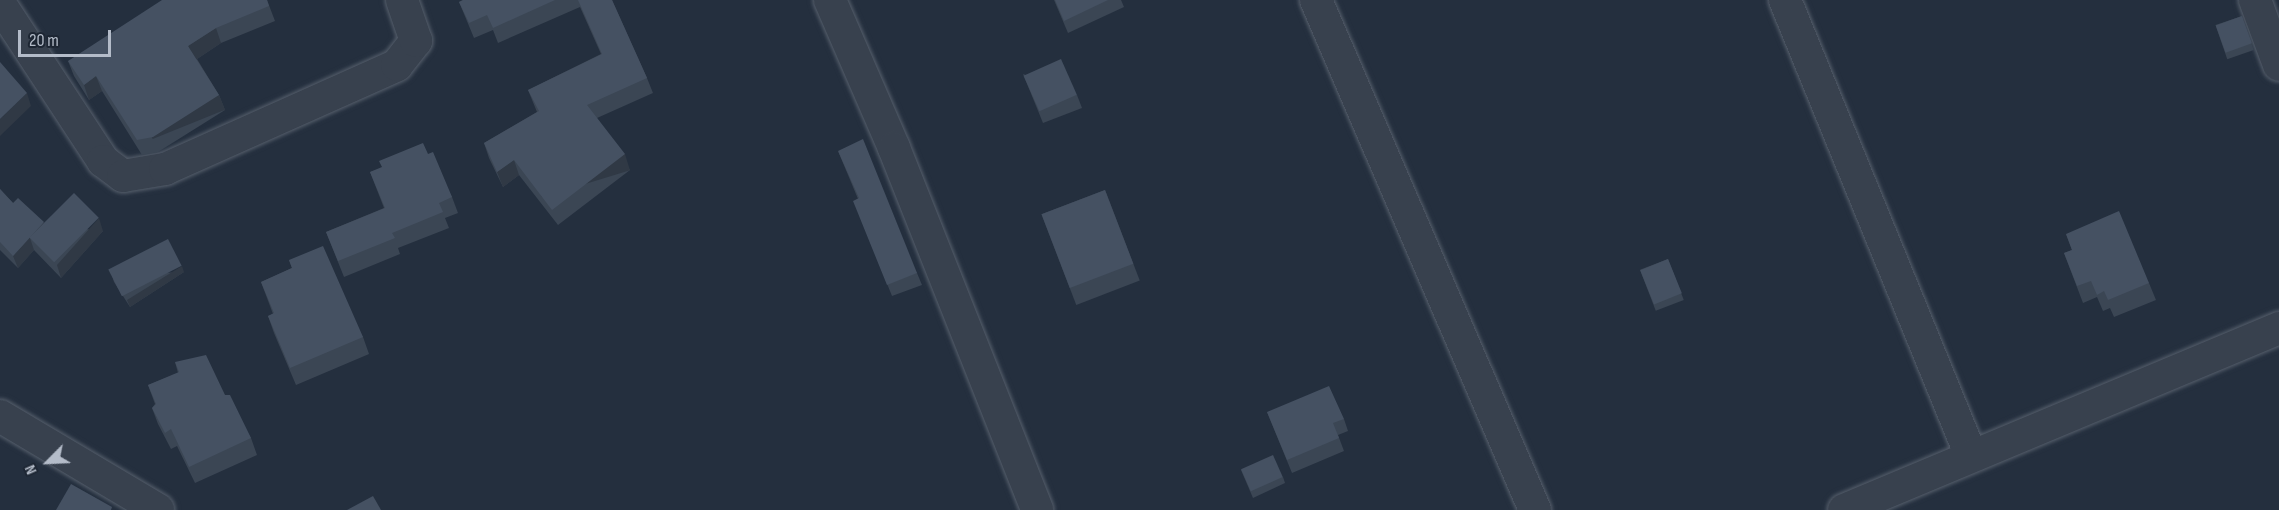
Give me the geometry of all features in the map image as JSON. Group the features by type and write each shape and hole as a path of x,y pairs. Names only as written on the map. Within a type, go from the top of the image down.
{"street":[{"path":"0,4 103,161 123,176 165,169 397,65 416,41 402,0"},
{"path":"830,0 894,148 1037,510"},
{"path":"1316,0 1535,510"},
{"path":"1785,0 1971,455"},
{"path":"2254,0 2279,64"},
{"path":"1844,510 2279,328"},
{"path":"0,416 158,510"}],"building":[{"path":"162,0 267,0 269,6 216,28 188,46 219,95 153,137 137,140 96,76 84,85 68,61"},
{"path":"463,0 555,0 493,28 487,15 469,23 459,2"},
{"path":"578,0 612,0 647,78 587,105 625,154 552,210 514,160 497,172 484,143 539,111 528,90 602,54"},
{"path":"1055,0 1108,0 1064,21"},
{"path":"2242,16 2252,43 2226,53 2216,26"},
{"path":"1061,59 1077,95 1039,111 1024,76"},
{"path":"0,62 27,93 0,119"},
{"path":"863,139 917,273 887,285 853,201 859,198 838,151"},
{"path":"423,143 428,154 433,152 452,197 439,203 443,212 392,233 395,238 338,261 326,232 385,208 370,172 382,167 379,161"},
{"path":"0,189 13,203 18,198 44,222 13,256 0,242"},
{"path":"1105,190 1133,264 1070,288 1042,214"},
{"path":"74,193 99,218 54,262 29,238"},
{"path":"2119,211 2149,283 2108,300 2104,291 2097,295 2091,281 2077,286 2064,253 2072,250 2066,234"},
{"path":"168,239 182,266 122,296 108,269"},
{"path":"323,246 363,337 290,368 268,316 274,313 261,282 292,268 289,260"},
{"path":"1668,259 1682,293 1654,305 1640,270"},
{"path":"206,355 225,395 230,395 251,438 189,467 171,429 165,433 152,408 156,404 148,385 179,372 175,362"},
{"path":"1329,386 1344,419 1333,423 1339,438 1287,460 1267,412"},
{"path":"1273,455 1283,477 1251,491 1241,469"},
{"path":"71,484 112,507 111,510 56,510"},
{"path":"373,496 381,510 347,510"}]}
